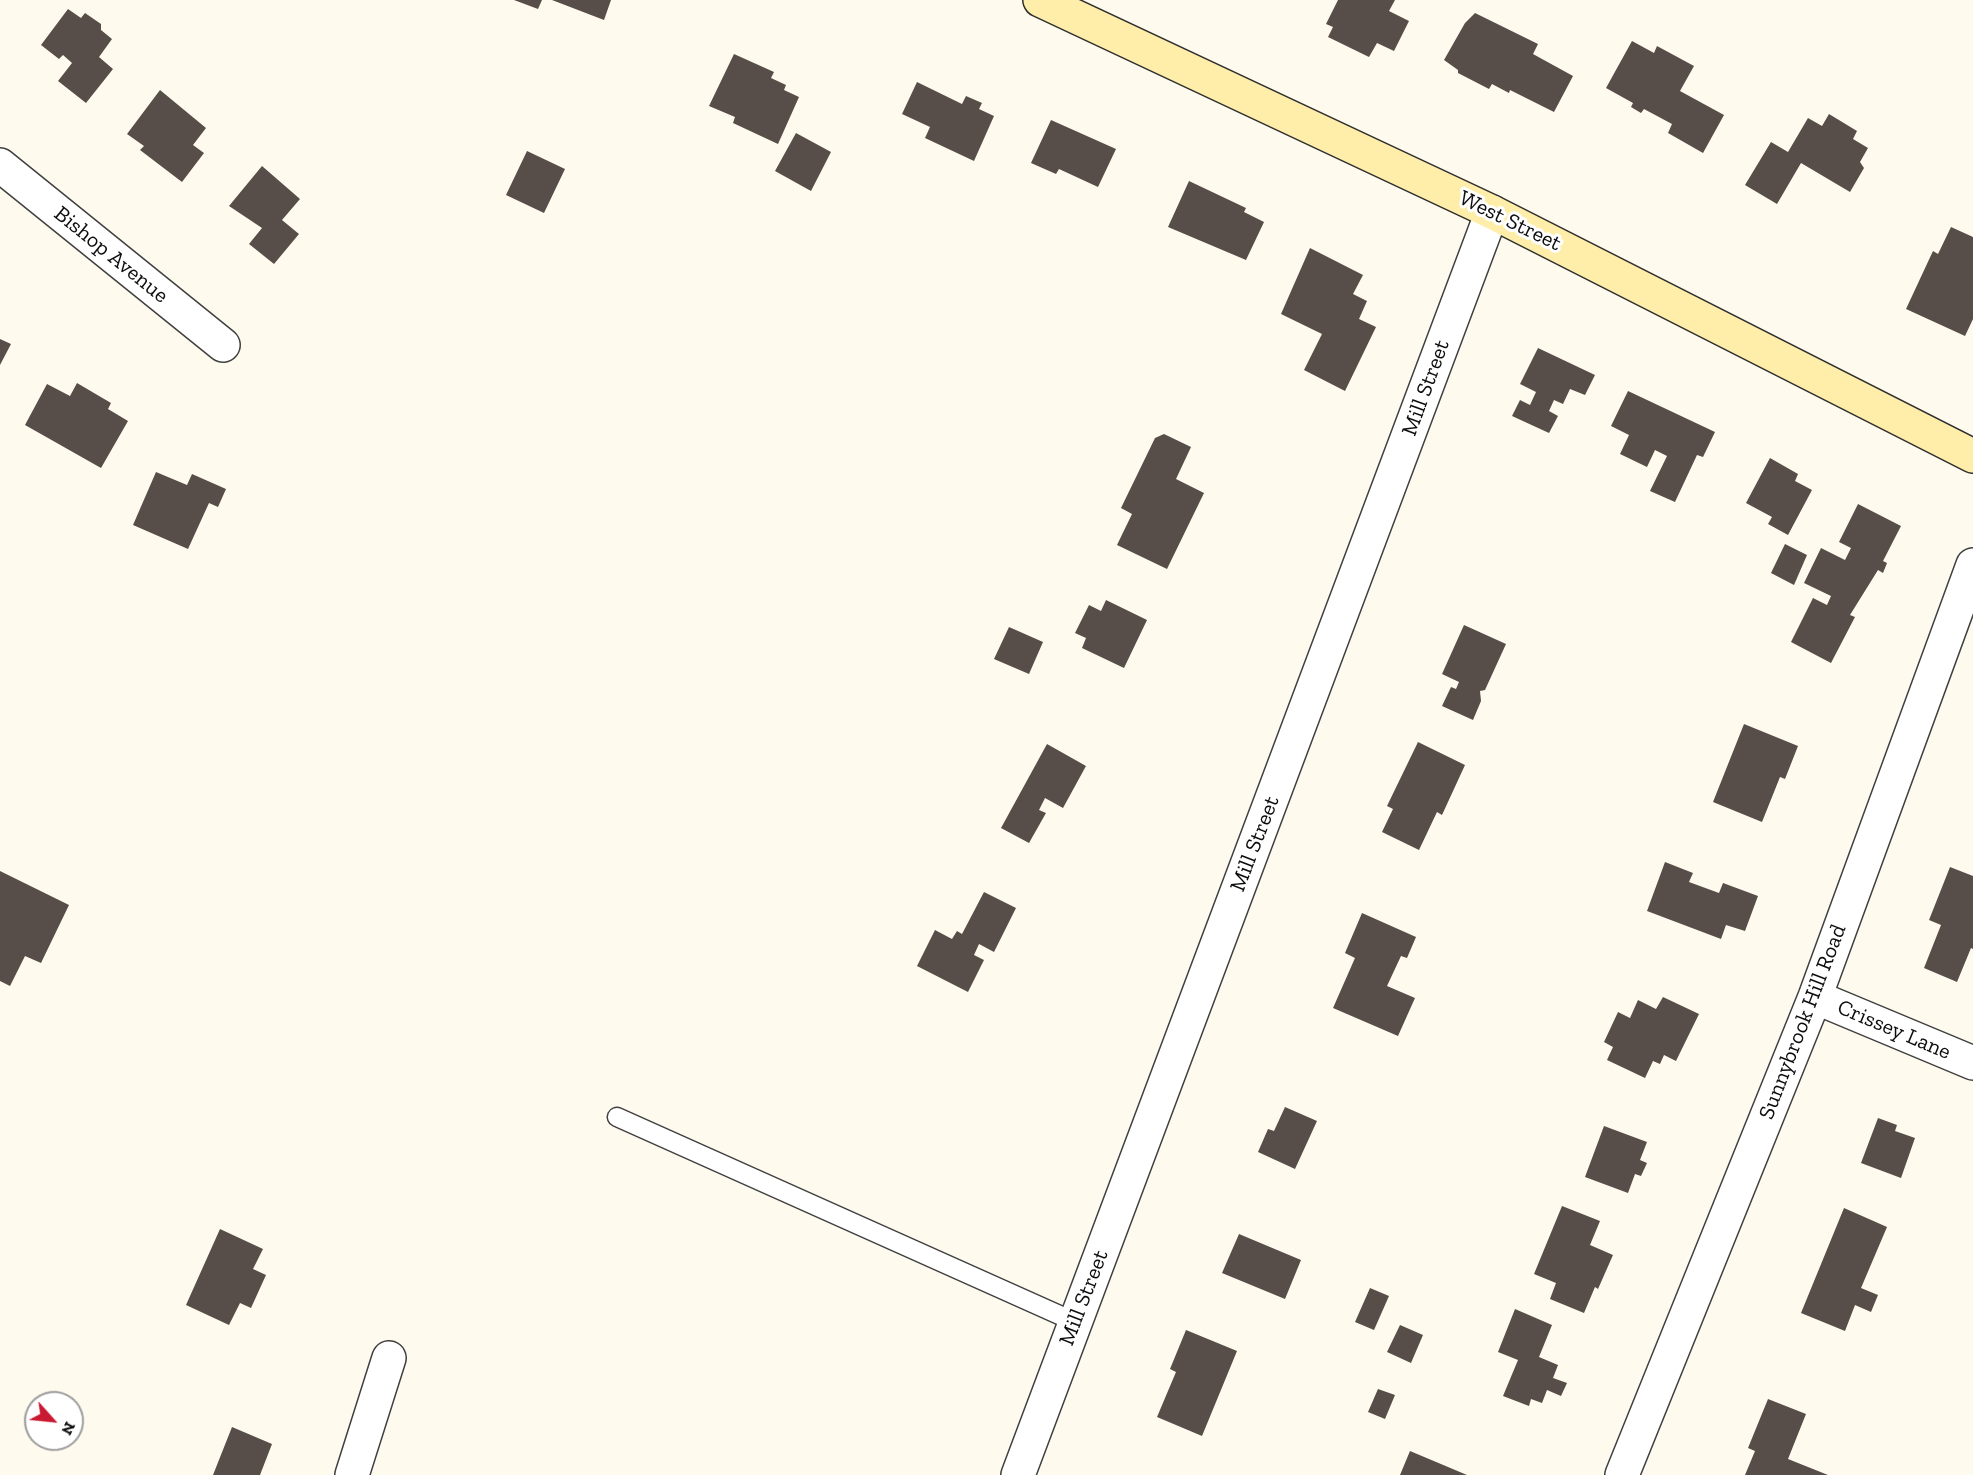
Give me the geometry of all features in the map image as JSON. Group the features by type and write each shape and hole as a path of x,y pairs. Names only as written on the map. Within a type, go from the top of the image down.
{"main road":[{"name":"West Street","path":"1040,0 1492,212 1973,456"}],"street":[{"name":"Bishop Avenue","path":"0,165 223,345"},
{"name":"Mill Street","path":"1018,1475 1492,212"},
{"name":"Sunnybrook Hill Road","path":"1622,1475 1815,997 1973,565"},
{"name":"Crissey Lane","path":"1815,997 1973,1063"},
{"path":"352,1475 389,1358"}],"lane":[{"path":"617,1117 1075,1322"}],"building":[{"path":"514,0 542,0 538,9"},
{"path":"552,0 611,0 604,20"},
{"path":"1338,0 1395,0 1389,11 1409,21 1394,51 1377,43 1369,57 1328,37 1333,27 1326,24"},
{"path":"68,9 81,18 85,13 101,24 101,30 112,39 99,57 113,69 86,103 58,81 72,63 63,55 59,59 41,45"},
{"path":"1475,13 1538,44 1533,54 1573,76 1554,112 1510,90 1509,93 1492,84 1489,89 1458,73 1458,70 1444,60 1465,23"},
{"path":"1632,41 1654,53 1657,46 1694,66 1680,91 1724,115 1703,153 1668,133 1672,124 1644,109 1641,113 1631,107 1633,103 1606,88"},
{"path":"734,54 774,72 771,78 786,85 784,90 799,97 778,144 733,123 735,117 709,106"},
{"path":"917,82 962,104 966,96 982,103 979,109 994,116 974,161 925,138 930,127 902,114"},
{"path":"160,90 206,128 193,145 204,153 182,182 140,150 144,146 127,134"},
{"path":"1829,114 1857,131 1853,139 1868,148 1860,162 1864,168 1850,192 1801,163 1777,204 1745,185 1771,142 1788,152 1808,118 1822,126"},
{"path":"1051,120 1116,149 1098,187 1059,169 1056,174 1031,163"},
{"path":"796,133 831,152 811,191 775,171"},
{"path":"527,151 565,169 544,213 506,195"},
{"path":"262,166 300,199 282,220 299,234 274,264 249,244 262,228 229,206"},
{"path":"1189,181 1246,208 1244,212 1264,222 1246,260 1168,227"},
{"path":"1951,227 1973,237 1973,319 1965,336 1906,309 1933,251 1938,254"},
{"path":"1310,248 1363,275 1353,294 1367,301 1359,319 1376,327 1345,391 1304,370 1322,334 1281,314"},
{"path":"0,339 11,344 0,365"},
{"path":"1538,348 1595,375 1585,395 1570,389 1563,404 1554,400 1549,411 1558,416 1549,433 1512,416 1520,400 1530,405 1536,392 1520,384"},
{"path":"77,383 111,403 108,409 128,421 101,468 25,425 47,384 70,396"},
{"path":"1628,391 1715,432 1703,457 1697,455 1675,502 1650,491 1667,456 1655,450 1647,467 1620,454 1629,435 1611,426"},
{"path":"1164,434 1191,447 1176,479 1204,493 1167,569 1117,545 1132,514 1121,508 1155,438"},
{"path":"1770,458 1798,474 1795,481 1812,490 1788,535 1768,524 1772,517 1746,503"},
{"path":"156,472 187,485 192,474 226,489 218,507 209,503 188,549 133,525"},
{"path":"1858,504 1901,526 1883,561 1887,563 1883,573 1878,570 1850,615 1855,617 1831,663 1791,642 1813,598 1827,605 1831,596 1804,583 1821,548 1845,560 1851,548 1839,542"},
{"path":"1785,544 1807,555 1794,585 1771,573"},
{"path":"1106,600 1147,620 1124,668 1082,648 1086,638 1075,633 1089,605 1101,611"},
{"path":"1464,625 1506,644 1485,690 1480,691 1481,701 1473,720 1442,706 1451,687 1456,689 1459,682 1442,674"},
{"path":"1009,627 1043,642 1029,674 994,659"},
{"path":"1744,724 1798,746 1785,779 1780,777 1762,822 1713,802"},
{"path":"1418,742 1465,765 1442,815 1437,812 1419,850 1382,832 1393,809 1387,806"},
{"path":"1047,744 1086,766 1063,808 1045,798 1039,810 1046,813 1029,843 1001,828"},
{"path":"1665,862 1693,873 1689,882 1719,893 1723,883 1758,896 1745,931 1726,925 1721,939 1647,911"},
{"path":"1950,867 1973,876 1973,949 1971,948 1957,982 1924,968 1941,925 1929,920"},
{"path":"0,871 69,905 41,963 25,956 10,986 0,981"},
{"path":"984,892 1016,908 994,952 979,944 974,955 984,960 968,992 917,966 935,930 952,939 957,931 962,934"},
{"path":"1362,913 1416,937 1407,958 1401,956 1387,986 1415,998 1398,1036 1333,1008 1355,958 1345,953"},
{"path":"1663,997 1699,1014 1676,1061 1664,1055 1660,1064 1653,1061 1645,1078 1607,1060 1613,1047 1604,1042 1618,1012 1630,1018 1638,1000 1656,1009"},
{"path":"1285,1107 1317,1121 1295,1169 1258,1152 1268,1129 1274,1131"},
{"path":"1878,1118 1897,1125 1895,1131 1915,1138 1901,1178 1861,1163"},
{"path":"1604,1126 1647,1142 1640,1160 1647,1163 1641,1176 1635,1174 1628,1193 1585,1177"},
{"path":"1562,1206 1600,1221 1590,1245 1613,1255 1584,1313 1550,1299 1556,1283 1534,1274"},
{"path":"1844,1208 1887,1227 1861,1288 1878,1295 1871,1312 1855,1305 1845,1331 1801,1313"},
{"path":"220,1229 263,1249 253,1269 266,1275 251,1308 240,1303 229,1325 186,1305"},
{"path":"1239,1234 1301,1260 1285,1299 1222,1273"},
{"path":"1370,1288 1389,1296 1374,1330 1355,1322"},
{"path":"1515,1309 1552,1325 1539,1357 1558,1365 1553,1378 1567,1383 1561,1396 1547,1390 1542,1403 1531,1399 1529,1406 1503,1396 1518,1360 1498,1352"},
{"path":"1400,1325 1423,1335 1411,1363 1387,1352"},
{"path":"1186,1330 1237,1351 1202,1436 1157,1417 1176,1372 1170,1369"},
{"path":"1378,1389 1395,1395 1385,1419 1368,1412"},
{"path":"1768,1399 1806,1414 1788,1459 1828,1475 1745,1475 1755,1451 1748,1448"},
{"path":"232,1427 272,1444 260,1475 213,1475"},
{"path":"1410,1451 1467,1475 1400,1475"}]}
